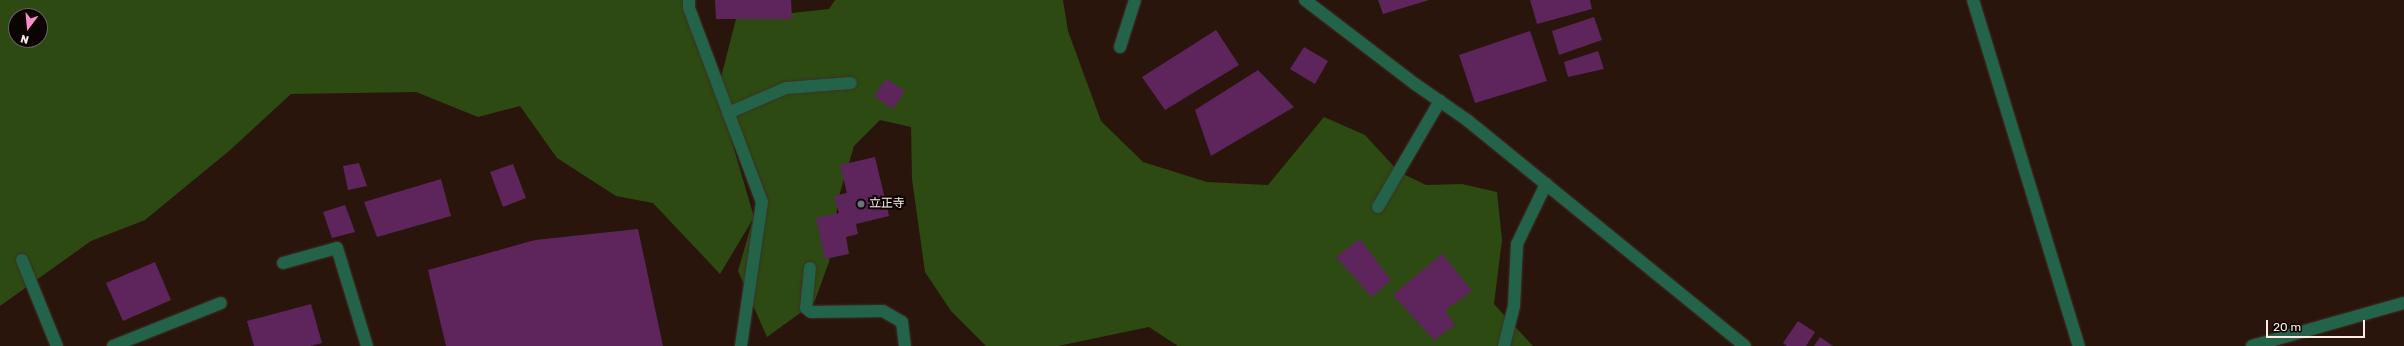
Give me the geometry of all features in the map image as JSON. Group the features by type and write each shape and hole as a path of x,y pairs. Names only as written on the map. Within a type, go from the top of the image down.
{"street":[{"path":"689,0 690,8 762,202 741,346"},
{"path":"1120,47 1135,0"},
{"path":"1305,0 1467,120 1745,346"},
{"path":"1973,0 2079,346"},
{"path":"728,113 786,88 851,83"},
{"path":"1378,208 1440,101"},
{"path":"1504,346 1514,306 1517,244 1546,184"},
{"path":"283,263 337,248 367,346"},
{"path":"22,260 57,346"},
{"path":"810,268 806,308 811,312 883,310 902,322 904,346"},
{"path":"2252,346 2404,302"},
{"path":"114,346 221,303"}],"green space":[{"path":"0,0 684,0 706,53 754,217 758,207 719,85 736,19 829,9 835,0 1063,0 1068,31 1101,121 1143,162 1207,182 1268,185 1324,117 1365,135 1399,172 1426,185 1462,184 1497,192 1502,240 1494,304 1533,346 1178,346 1149,327 1058,346 986,346 951,311 925,272 912,179 911,127 880,120 854,146 839,196 829,262 814,303 767,337 738,271 753,219 720,274 653,203 616,196 557,158 520,106 478,117 416,92 291,94 229,151 145,220 91,241 0,306"}],"building":[{"path":"715,0 791,0 792,19 716,19"},
{"path":"1378,0 1429,0 1383,14"},
{"path":"1530,0 1590,0 1592,9 1537,24"},
{"path":"1594,17 1602,40 1559,55 1552,31"},
{"path":"1216,30 1239,65 1165,110 1142,77"},
{"path":"1530,31 1547,81 1475,103 1459,55"},
{"path":"1304,47 1328,61 1315,84 1290,69"},
{"path":"1598,51 1604,69 1568,77 1564,62"},
{"path":"1258,70 1294,107 1211,156 1195,110"},
{"path":"886,79 905,91 893,109 874,96"},
{"name":"立正寺","path":"875,157 889,216 856,224 858,234 846,237 849,254 825,259 816,218 839,213 834,196 847,193 840,165"},
{"path":"359,163 367,186 348,190 343,166"},
{"path":"513,164 526,198 503,207 490,172"},
{"path":"441,179 451,216 377,237 364,202"},
{"path":"345,205 355,232 332,238 323,212"},
{"path":"638,229 663,346 446,346 428,270 535,240"},
{"path":"1360,239 1391,280 1372,297 1336,257"},
{"path":"1442,254 1472,291 1445,310 1455,325 1434,340 1393,295"},
{"path":"155,262 171,300 123,321 106,283"},
{"path":"311,304 322,343 310,346 254,346 247,321"},
{"path":"1798,321 1815,332 1806,346 1787,346 1783,343"},
{"path":"1820,337 1833,346 1814,346"}],"place":[{"name":"立正寺","path":"861,204"}]}
